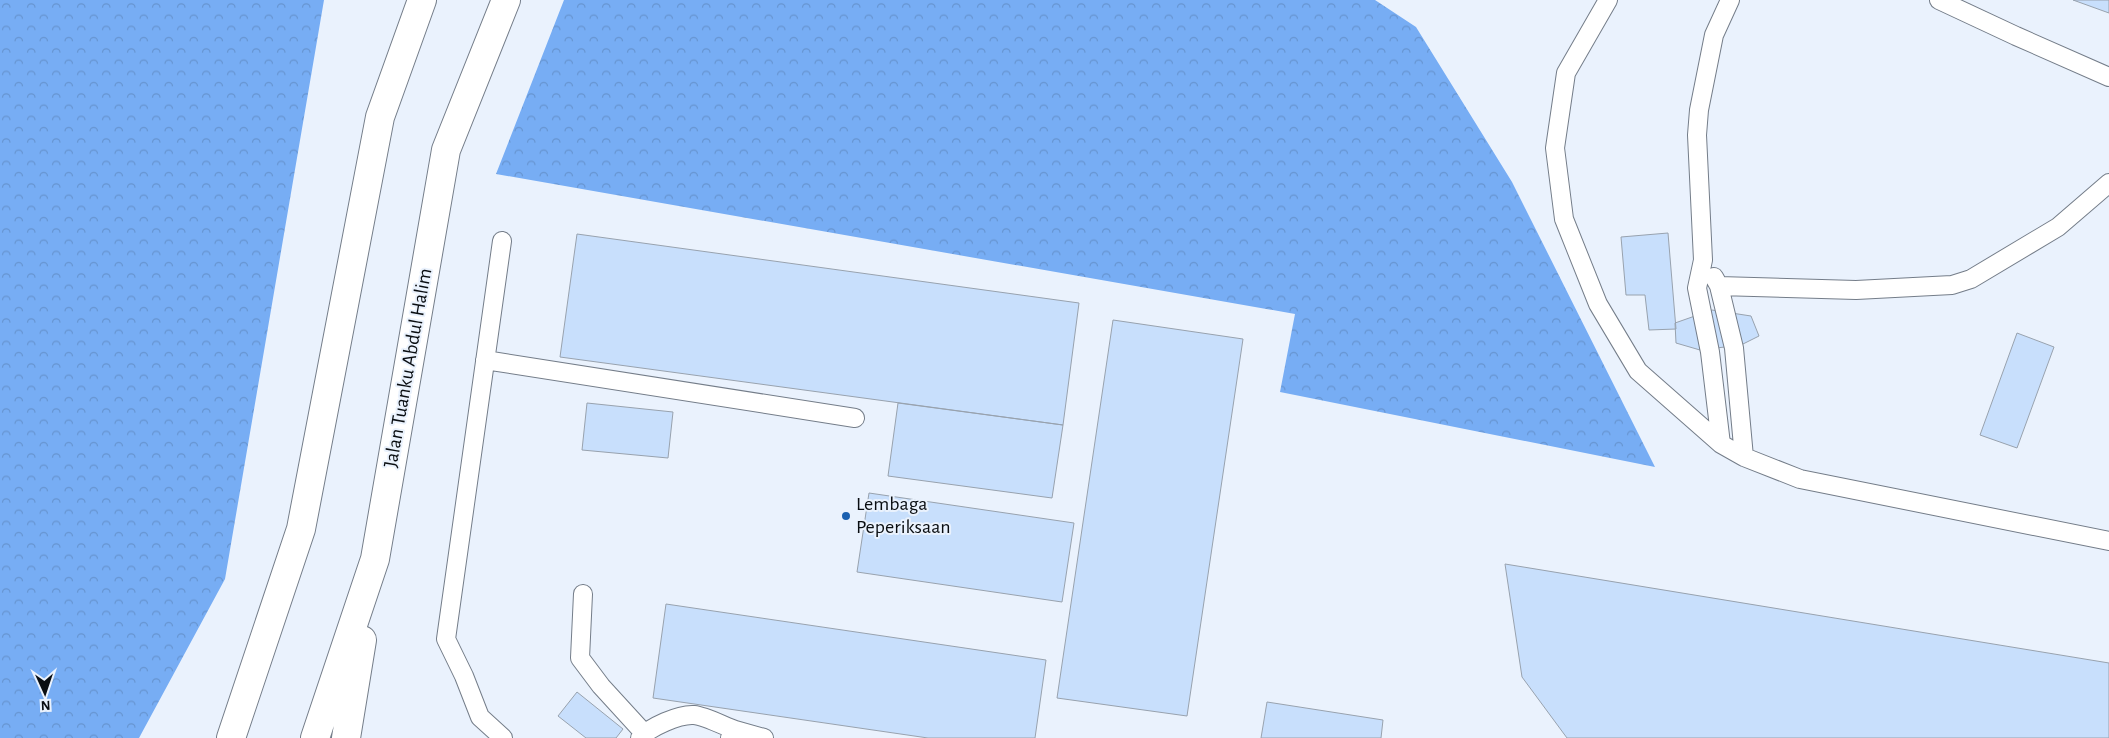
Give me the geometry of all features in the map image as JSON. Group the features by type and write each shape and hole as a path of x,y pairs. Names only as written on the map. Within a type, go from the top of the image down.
{"main road":[{"path":"231,738 301,529 380,117 422,0"},
{"name":"Jalan Tuanku Abdul Halim","path":"315,738 375,559 446,150 506,0"},
{"path":"346,738 375,559"}],"lane":[{"path":"1608,0 1566,73 1555,148 1564,219 1598,304 1638,371 1721,444 1744,457 1800,479 2109,541"},
{"path":"1721,444 1710,352 1697,288 1703,260 1697,134 1714,35 1730,0"},
{"path":"1939,0 2109,76"},
{"path":"1719,286 1856,290 1952,285 1970,279 2058,227 2109,183"},
{"path":"502,241 446,639 464,676 480,717 503,738"},
{"path":"1703,260 1719,286 1734,348 1744,457"},
{"path":"485,360 855,418"},
{"path":"583,594 580,658 642,736 668,720 694,715 732,734 764,738"}],"green space":[{"path":"0,0 324,0 225,579 139,738 0,738"},
{"path":"564,0 1375,0 1416,27 1512,182 1655,467 1280,392 1295,314 496,174"}],"building":[{"path":"2073,0 2109,0 2109,13"},
{"path":"1668,233 1676,329 1649,330 1645,295 1626,295 1621,237"},
{"path":"577,234 1079,303 1063,425 560,357"},
{"path":"1712,310 1751,316 1759,336 1741,345 1700,350 1676,343 1675,323"},
{"path":"1113,320 1243,339 1187,716 1057,698"},
{"path":"2017,333 2054,347 2017,448 1980,435"},
{"path":"587,403 673,412 668,458 582,450"},
{"path":"898,403 1063,425 1052,498 888,476"},
{"path":"869,493 1074,523 1062,602 857,572"},
{"path":"1505,564 2109,663 2109,738 1567,738 1522,677"},
{"path":"666,604 1046,660 1035,738 928,738 653,698"},
{"path":"577,692 623,729 616,738 586,738 558,716"},
{"path":"1267,702 1383,720 1381,738 1261,738"}],"place":[{"name":"Lembaga Peperiksaan","path":"846,516"}]}
